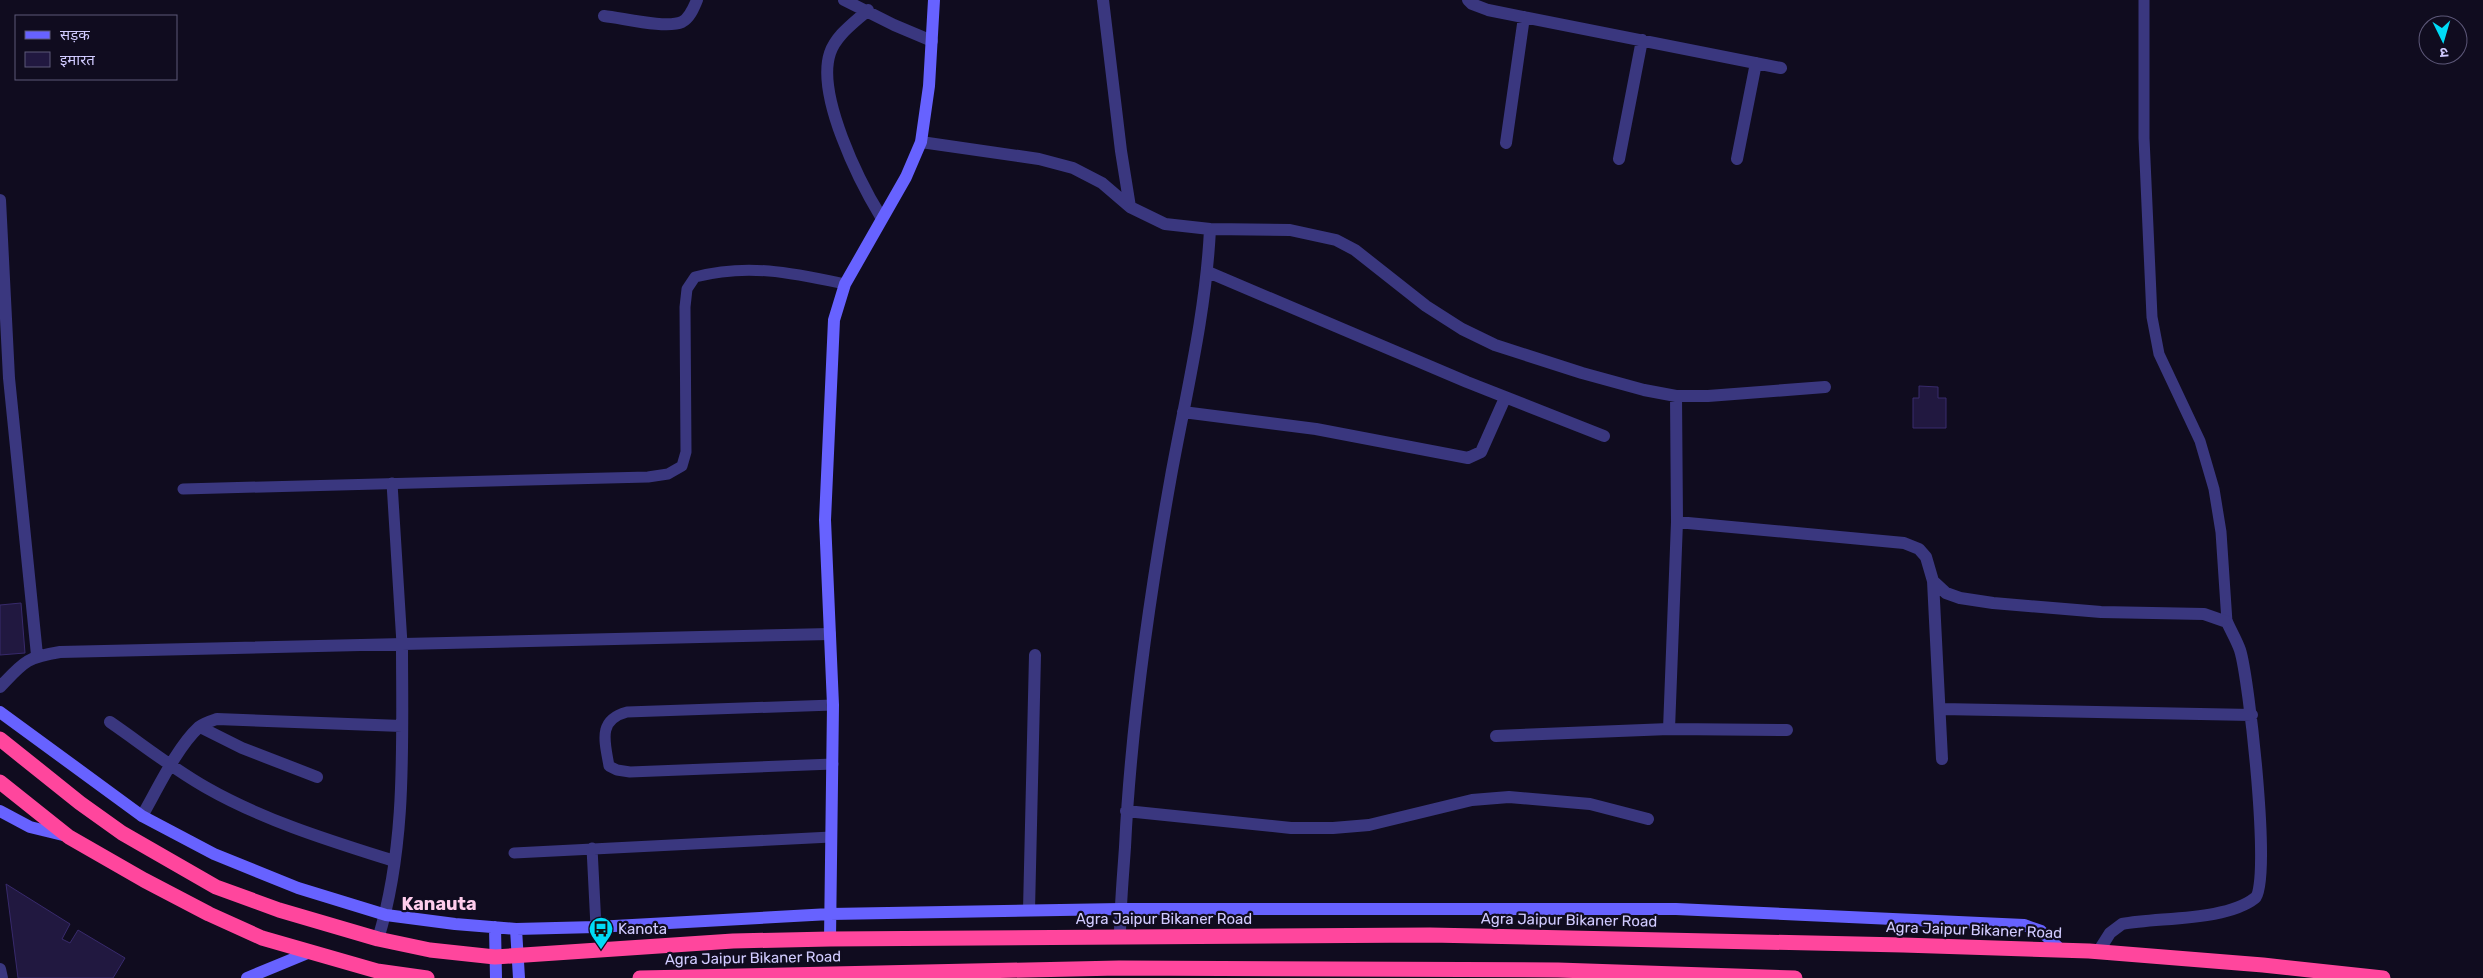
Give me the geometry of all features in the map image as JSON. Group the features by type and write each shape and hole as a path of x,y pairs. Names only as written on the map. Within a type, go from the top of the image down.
{"highway":[{"name":"Agra Jaipur Bikaner Road","path":"0,739 80,804 122,833 216,887 279,910 378,939 430,950 495,957 733,941 830,938 1470,936 2061,950 2263,965 2383,978"},
{"path":"0,782 69,837 144,880 209,914 262,938 381,975 427,978"},
{"name":"Agra Jaipur Bikaner Road","path":"640,978 1119,968 1567,970 1796,978"}],"street":[{"path":"604,16 670,24 683,22 690,16 697,0"},
{"path":"844,0 868,10 894,25 932,40"},
{"path":"830,938 833,705 825,520 834,320 845,284 906,177 921,142 929,86 934,0"},
{"path":"1103,0 1121,151 1130,207"},
{"path":"1468,0 1472,4 1488,10 1781,68"},
{"path":"868,10 837,39 829,54 829,92 850,157 862,186 881,218"},
{"path":"1506,143 1524,17"},
{"path":"1619,159 1642,40"},
{"path":"1737,159 1756,63"},
{"path":"921,142 1039,158 1073,168 1102,183 1130,207 1164,224 1210,230 1290,230 1336,240 1355,250 1426,306 1462,329 1495,345 1582,374 1676,396 1708,396 1825,387"},
{"path":"0,200 2,279 9,378 37,655"},
{"path":"1120,937 1126,811 1141,659 1208,272 1210,230"},
{"path":"1208,272 1505,398 1604,436"},
{"path":"1669,729 1677,522 1676,396"},
{"path":"1183,412 1316,429 1468,458 1480,452 1487,441 1505,398"},
{"path":"1677,522 1904,543 1919,549 1926,557 1933,581 1941,709 1942,759"},
{"path":"1933,581 1946,593 1960,598 1993,603 2101,612 2204,614 2227,622 2240,650 2252,715 2261,862 2261,885 2258,896 2246,904 2221,913 2122,924 2110,933 2098,952"},
{"path":"0,687 23,663 37,655 60,652 830,634"},
{"path":"378,939 386,915 394,861 401,783 402,644"},
{"path":"1029,910 1035,655"},
{"path":"1941,709 2252,715"},
{"path":"0,712 142,816 214,854 298,888 386,915 494,928 596,927 830,914 1029,910 1686,910 2024,925 2042,931 2061,950"},
{"path":"142,816 171,765 200,727 217,719 402,726"},
{"path":"110,722 207,788 255,812 394,861"},
{"path":"200,727 242,748 317,777"},
{"path":"1496,736 1669,729 1786,730"},
{"path":"1126,811 1291,828 1333,828 1369,824 1472,800 1510,797 1590,804 1648,819"},
{"path":"0,811 30,827 69,837"},
{"path":"494,928 496,978"},
{"path":"516,929 519,978"},
{"path":"247,978 310,952"},
{"path":"0,969 2,978"}],"lane":[{"path":"2144,0 2144,138 2152,317 2159,354 2200,441 2214,489 2221,532 2227,622"},
{"path":"183,489 668,474 682,466 686,452 685,307 687,289 695,276 716,271 753,269 782,271 845,284"},
{"path":"392,483 402,644"},
{"path":"833,705 627,712 615,715 607,724 605,736 609,766 617,770 630,772 833,764"},
{"path":"514,853 831,837"},
{"path":"592,848 596,927"}],"building":[{"path":"1919,386 1938,387 1938,398 1946,398 1946,428 1913,428 1913,398 1919,398"},
{"path":"21,603 25,653 0,655 0,605"},
{"path":"6,884 70,924 62,939 70,943 78,930 125,958 113,978 18,978"}],"place":[{"name":"Kanota","path":"601,950"}],"district":[{"name":"Kanauta","path":"439,904"}]}
